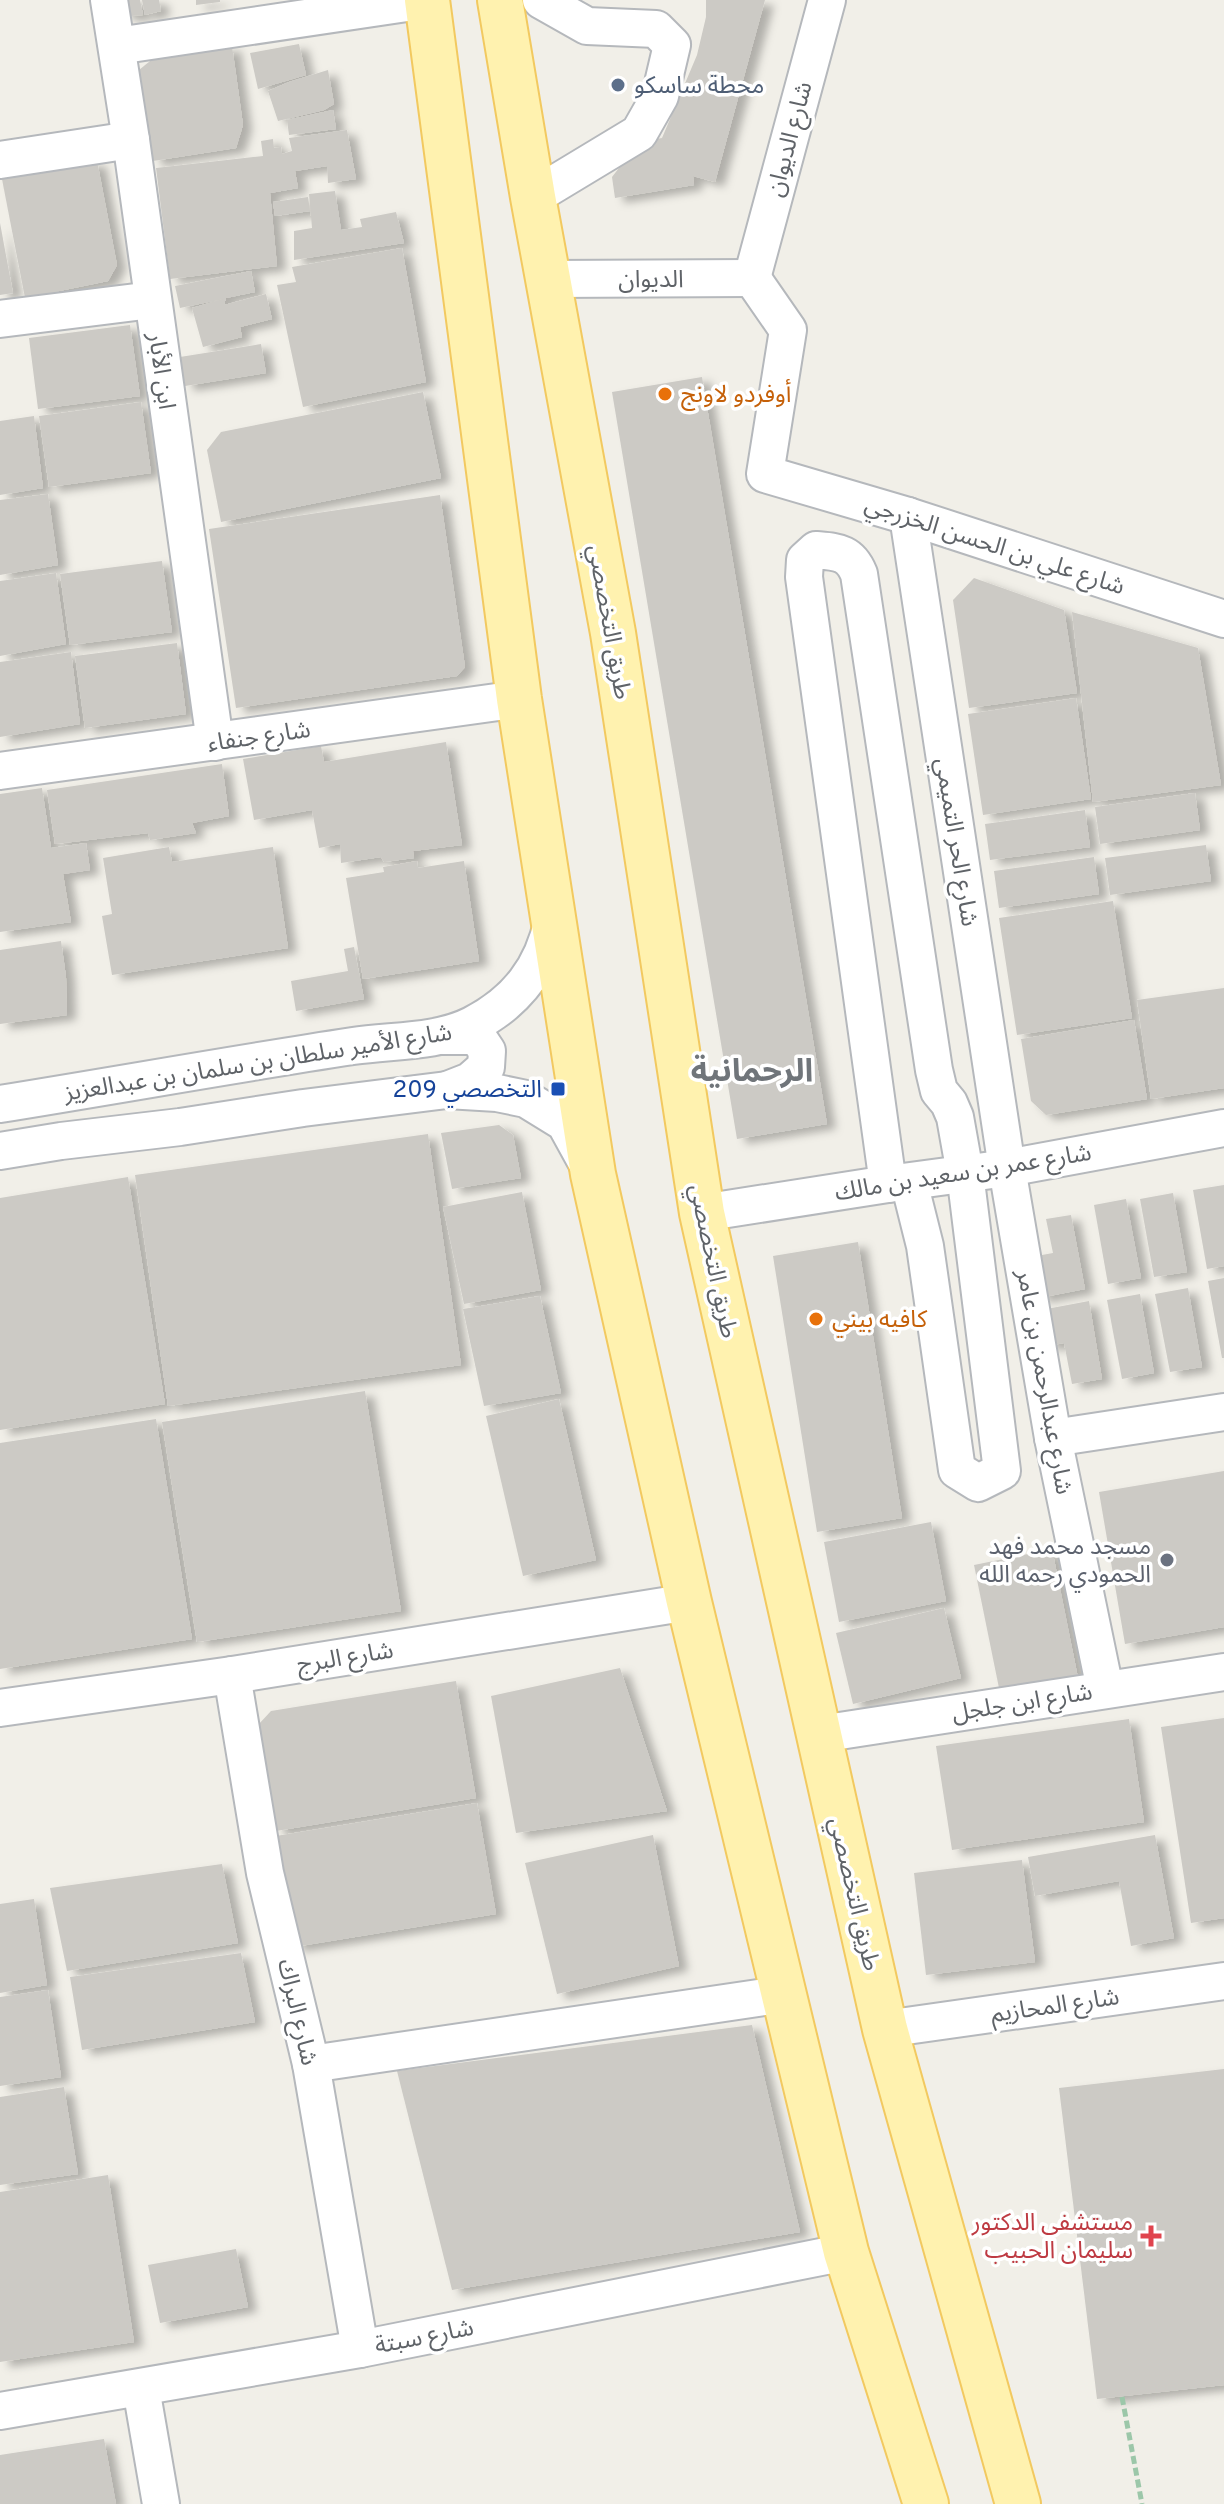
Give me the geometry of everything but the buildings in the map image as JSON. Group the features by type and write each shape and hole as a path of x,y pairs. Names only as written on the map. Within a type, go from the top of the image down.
{"main road":[{"path":"427,0 519,699 593,1174 689,1602 846,2252 926,2504"},
{"name":"طريق التخصصي","path":"500,0 613,633 702,1213 885,2029 1018,2504"}],"street":[{"name":"ابن الأبار","path":"109,0 215,742"},
{"path":"117,46 427,0"},
{"path":"533,197 639,133 660,96 672,45 656,29 587,26 541,0"},
{"name":"شارع الديوان","path":"752,278 827,0"},
{"path":"0,160 131,140"},
{"name":"الديوان","path":"549,279 752,278"},
{"name":"شارع علي بن الحسن الخزرجي","path":"752,278 788,330 765,474 908,516 1224,619"},
{"path":"0,319 152,300"},
{"name":"شارع الحر التميمي","path":"908,516 1007,1168"},
{"path":"816,550 838,552 854,562 859,574 934,1070 939,1091 955,1117 965,1173 1002,1471 978,1483 957,1470 925,1246 898,1183 839,822 804,577 805,560 816,550"},
{"name":"شارع جنفاء","path":"0,771 519,699"},
{"path":"839,822 895,811"},
{"name":"شارع الأمير سلطان بن سلمان بن عبدالعزيز","path":"0,1104 355,1046 436,1037 469,1026 523,988 548,940 553,919"},
{"path":"436,1037 459,1034 477,1036 487,1051 486,1067 470,1081 447,1090"},
{"name":"شارع الأمير سلطان بن سلمان بن عبدالعزيز","path":"0,1151 447,1090 497,1093 526,1099 565,1123 593,1174"},
{"name":"شارع عمر بن سعيد بن مالك","path":"702,1213 1007,1168 1224,1128"},
{"name":"شارع عبدالرحمن بن عامر","path":"1007,1168 1053,1438 1105,1689"},
{"path":"1053,1438 1224,1412"},
{"name":"شارع البرج","path":"0,1708 232,1675 689,1602"},
{"name":"شارع ابن جلجل","path":"820,1734 1224,1672"},
{"name":"شارع البراك","path":"232,1675 265,1873 311,2064 360,2349"},
{"name":"شارع المحازيم","path":"885,2029 1224,1981"},
{"path":"311,2064 785,1994"},
{"name":"شارع سبتة","path":"0,2411 360,2349 846,2252"},
{"path":"141,2388 161,2504"}],"path":[{"path":"1122,2397 1142,2504"}],"place":[{"name":"محطة ساسكو","path":"618,85"},
{"name":"أوفردو لاونج","path":"665,394"},
{"name":"التخصصي 209","path":"558,1089"},
{"name":"كافيه بيني","path":"816,1319"},
{"name":"مسجد محمد فهد الحمودي رحمه الله","path":"1167,1560"},
{"name":"مستشفى الدكتور سليمان الحبيب","path":"1151,2236"}],"district":[{"name":"الرحمانية","path":"752,1070"}]}
